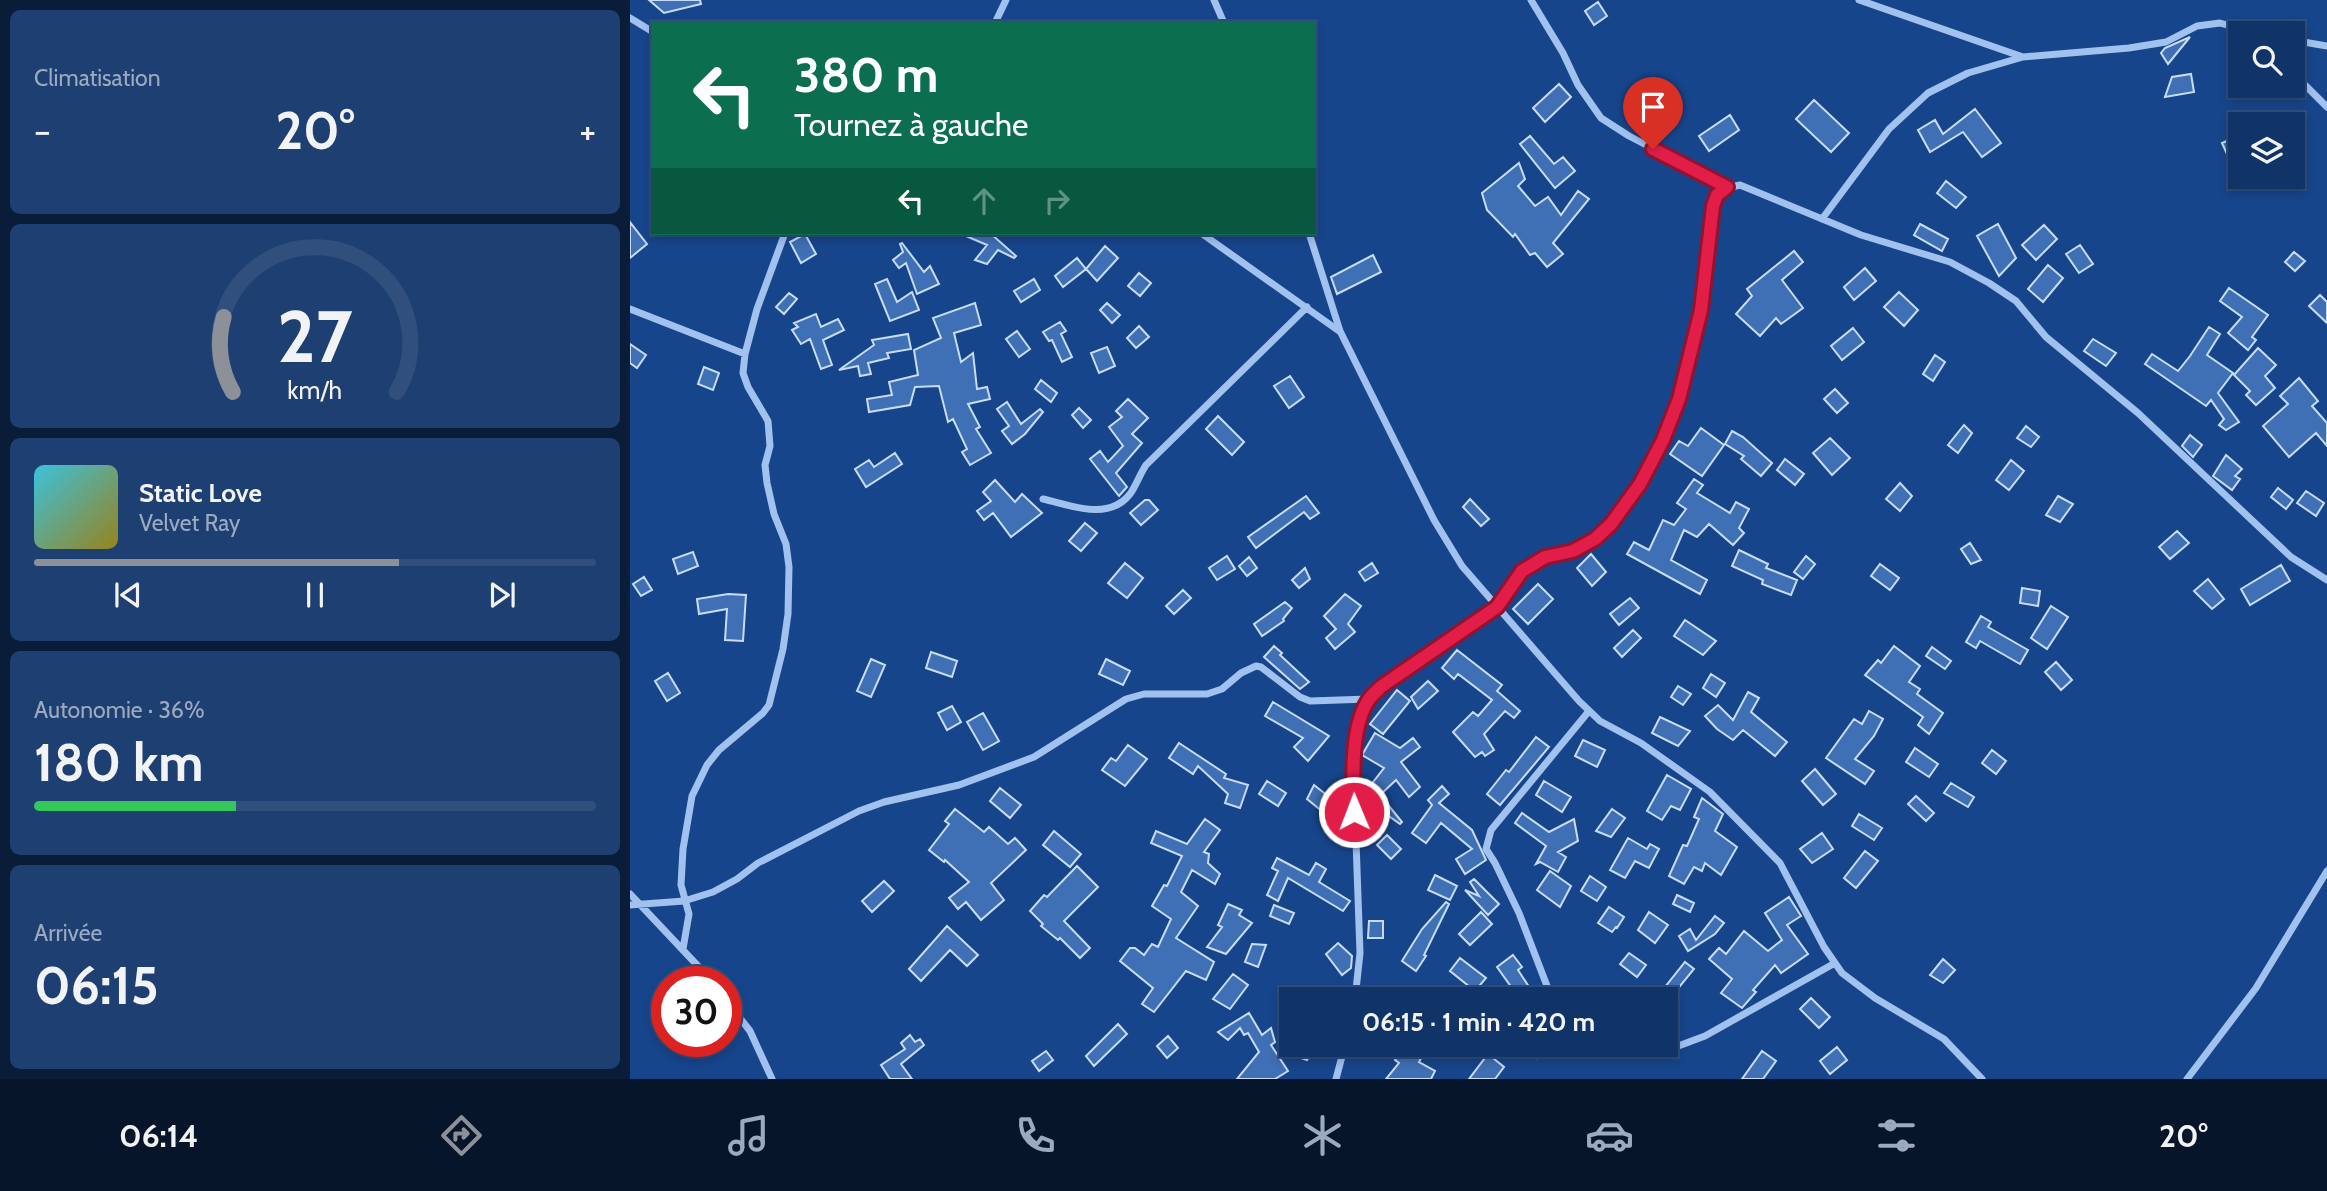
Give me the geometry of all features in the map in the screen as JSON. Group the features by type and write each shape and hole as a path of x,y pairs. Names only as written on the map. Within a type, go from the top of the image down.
{"street":[{"path":"996,21 1006,0"},
{"path":"1214,0 1223,21"},
{"path":"1531,0 1563,53 1578,85 1601,118 1629,136 1727,187"},
{"path":"1859,0 2023,57"},
{"path":"630,18 651,31"},
{"path":"1822,219 1889,128 1928,93 1968,73 2023,57 2141,46 2166,42 2197,26 2220,23 2228,26"},
{"path":"2305,42 2327,46"},
{"path":"2305,85 2327,107"},
{"path":"1356,987 1360,953 1353,757 1362,715 1369,699 1382,686 1497,607 1522,571 1545,557 1573,551 1595,539 1611,524 1646,473 1679,399 1701,310 1713,206 1717,195 1727,187 1740,185 1861,235 1950,262 2016,302 2046,337 2138,413 2291,557 2327,580"},
{"path":"683,949 689,914 681,884 683,849 692,796 707,765 719,750 769,705 788,614 789,567 786,544 774,514 766,474 768,421 743,373 745,354 757,309 784,235"},
{"path":"1204,235 1340,331"},
{"path":"1310,235 1340,331 1434,520 1462,566 1589,711 1600,721 1640,743 1710,792 1780,863 1824,947 1842,973 1875,998 1944,1040 1982,1079"},
{"path":"1042,499 1090,511 1113,505 1125,498 1131,493 1146,465 1307,307"},
{"path":"630,309 745,354"},
{"path":"630,905 684,901 713,892 758,863 859,811 884,802 959,785 1034,757 1135,696 1207,694 1222,689 1241,673 1256,666 1310,701 1369,699"},
{"path":"1547,987 1519,913 1486,849 1487,839 1491,830 1589,711"},
{"path":"2188,1079 2256,988 2327,871"},
{"path":"630,894 698,966"},
{"path":"1678,1046 1705,1036 1835,963"},
{"path":"742,1021 750,1031 772,1079"},
{"path":"1336,1079 1342,1057"}],"building":[{"path":"649,0 700,0 701,4 664,13"},
{"path":"1598,2 1607,16 1594,25 1585,11"},
{"path":"2190,37 2168,64 2161,53 2165,48"},
{"path":"2191,74 2194,92 2165,97 2172,77"},
{"path":"1559,84 1571,97 1545,122 1533,108"},
{"path":"1814,100 1849,133 1831,152 1796,119"},
{"path":"1975,109 2001,143 1982,157 1963,132 1930,152 1918,130 1935,120 1943,134"},
{"path":"1730,115 1739,130 1709,151 1699,136"},
{"path":"1530,136 1554,164 1563,157 1575,171 1555,188 1520,144"},
{"path":"2228,140 2228,156 2222,143"},
{"path":"1519,163 1525,179 1518,186 1535,206 1548,197 1561,215 1578,191 1589,199 1553,243 1563,254 1547,267 1535,253 1530,255 1515,234 1513,237 1487,210 1482,193"},
{"path":"1946,181 1966,197 1956,208 1937,193"},
{"path":"630,222 647,244 630,258"},
{"path":"1920,224 1948,239 1942,251 1914,235"},
{"path":"1998,224 2016,258 1999,276 1977,236"},
{"path":"2044,225 2057,239 2036,260 2022,245"},
{"path":"806,235 816,254 801,263 790,242"},
{"path":"964,235 992,235 1016,256 1014,258 998,250 987,264 975,260 987,245"},
{"path":"902,243 924,272 930,266 939,284 917,294 906,263 899,268 893,260 903,252"},
{"path":"2080,245 2093,264 2079,273 2066,254"},
{"path":"1105,246 1118,258 1097,281 1086,269"},
{"path":"1794,251 1803,262 1782,280 1803,308 1781,324 1776,318 1760,336 1736,314 1752,296 1747,289"},
{"path":"2294,252 2305,261 2295,271 2285,262"},
{"path":"1373,255 1381,272 1337,294 1331,277"},
{"path":"1077,258 1086,269 1063,287 1055,276"},
{"path":"2048,265 2063,278 2043,302 2028,289"},
{"path":"1865,268 1876,281 1854,300 1844,287"},
{"path":"1139,273 1151,283 1140,296 1128,286"},
{"path":"887,279 897,302 912,292 919,310 890,321 875,284"},
{"path":"1034,279 1040,290 1021,302 1014,291"},
{"path":"2229,288 2268,315 2252,337 2256,340 2248,350 2228,333 2242,317 2220,301"},
{"path":"1899,292 1918,310 1904,326 1884,307"},
{"path":"789,293 797,299 784,314 776,307"},
{"path":"2320,295 2327,302 2327,323 2309,306"},
{"path":"975,303 981,325 954,333 961,362 973,353 977,389 987,387 990,399 968,404 980,427 976,429 991,453 970,465 962,452 967,449 953,419 948,422 939,386 915,387 910,405 869,412 867,399 892,395 889,382 918,375 914,350 941,338 933,318"},
{"path":"1107,303 1120,315 1112,323 1100,310"},
{"path":"816,314 821,327 838,319 844,330 823,340 832,365 821,369 810,339 801,344 792,330 798,327 794,323"},
{"path":"1060,322 1066,331 1061,334 1072,357 1062,362 1052,340 1049,341 1043,332"},
{"path":"1139,326 1149,337 1136,348 1127,338"},
{"path":"2209,327 2220,334 2207,355 2233,373 2218,393 2239,422 2226,430 2219,425 2224,419 2211,400 2206,406 2145,364 2152,354 2178,371"},
{"path":"1853,328 1864,342 1842,360 1831,346"},
{"path":"1017,331 1030,349 1019,357 1006,339"},
{"path":"908,334 911,349 887,353 889,358 868,363 871,374 860,376 858,366 839,370 874,345 872,340"},
{"path":"2093,339 2116,353 2106,366 2084,351"},
{"path":"630,344 646,355 637,368 630,363"},
{"path":"1107,347 1115,366 1099,373 1091,353"},
{"path":"2258,348 2276,365 2265,376 2275,388 2256,405 2246,395 2250,391 2234,375"},
{"path":"1935,355 1945,362 1933,381 1923,374"},
{"path":"704,367 719,373 713,390 698,384"},
{"path":"1290,376 1304,397 1289,408 1274,386"},
{"path":"2299,378 2318,401 2312,406 2327,423 2327,446 2316,433 2289,457 2263,426 2288,404 2280,396"},
{"path":"1041,380 1057,393 1051,402 1035,389"},
{"path":"1835,389 1848,403 1837,413 1824,399"},
{"path":"1128,399 1148,418 1132,434 1142,443 1116,473 1127,487 1119,496 1090,459 1100,451 1108,462 1123,446 1109,427 1122,417 1116,411"},
{"path":"1007,402 1021,424 1040,409 1043,412 1025,434 1012,444 1002,431 1009,426 997,409"},
{"path":"1079,408 1091,420 1083,428 1072,415"},
{"path":"1218,416 1244,442 1232,455 1206,429"},
{"path":"1964,425 1972,433 1958,453 1948,445"},
{"path":"2026,426 2039,437 2031,447 2017,438"},
{"path":"1701,428 1724,445 1702,476 1670,454 1679,441 1688,446"},
{"path":"1732,431 1743,437 1772,463 1761,476 1741,459 1744,456 1725,444"},
{"path":"2190,435 2202,445 2193,457 2182,446"},
{"path":"1830,438 1850,458 1832,475 1813,453"},
{"path":"895,453 902,464 866,487 855,469 869,460 874,467"},
{"path":"2226,455 2242,469 2235,476 2240,479 2232,490 2213,476"},
{"path":"1785,459 1804,474 1795,485 1777,470"},
{"path":"2011,460 2024,471 2009,490 1996,480"},
{"path":"1694,479 1703,485 1697,493 1730,513 1736,502 1749,509 1739,528 1744,533 1733,545 1709,524 1697,537 1684,530 1671,560 1707,580 1700,594 1627,554 1634,542 1649,550 1663,520 1674,525 1686,509 1677,503"},
{"path":"995,480 1015,502 1022,494 1042,513 1011,537 993,513 984,520 977,511 991,501 983,492"},
{"path":"1900,483 1912,496 1900,511 1886,499"},
{"path":"2278,488 2293,500 2286,509 2271,497"},
{"path":"2306,491 2324,503 2316,516 2297,503"},
{"path":"1306,496 1319,513 1310,519 1304,512 1256,548 1248,537"},
{"path":"2058,496 2073,504 2060,522 2046,515"},
{"path":"1470,499 1489,519 1481,526 1463,507"},
{"path":"1145,500 1149,500 1158,510 1141,525 1130,513"},
{"path":"1085,523 1097,533 1081,551 1069,541"},
{"path":"2177,531 2189,543 2170,559 2159,547"},
{"path":"1970,543 1981,560 1971,564 1961,549"},
{"path":"1739,550 1768,564 1766,568 1797,580 1791,595 1762,584 1763,580 1732,566"},
{"path":"693,552 698,566 678,574 673,559"},
{"path":"1591,554 1606,572 1592,586 1577,568"},
{"path":"1227,556 1235,569 1217,580 1209,568"},
{"path":"1806,556 1815,564 1803,579 1794,572"},
{"path":"1249,557 1257,568 1247,576 1239,566"},
{"path":"1125,563 1143,578 1127,598 1108,583"},
{"path":"1372,563 1378,573 1365,581 1359,572"},
{"path":"1880,564 1899,578 1890,590 1871,576"},
{"path":"2281,565 2290,581 2250,605 2241,589"},
{"path":"1305,568 1310,579 1299,588 1292,580"},
{"path":"644,577 652,590 641,596 633,584"},
{"path":"2208,579 2224,599 2212,609 2194,591"},
{"path":"1538,584 1553,599 1528,624 1513,609"},
{"path":"2022,588 2040,591 2038,606 2020,603"},
{"path":"1183,590 1191,598 1174,614 1166,606"},
{"path":"728,594 746,595 743,641 725,640 727,609 699,614 697,599"},
{"path":"1345,594 1361,606 1348,624 1355,632 1335,649 1326,638 1336,629 1324,616"},
{"path":"1630,598 1639,608 1619,625 1610,614"},
{"path":"1285,602 1292,608 1284,621 1262,636 1254,624"},
{"path":"2051,606 2068,617 2047,649 2031,638"},
{"path":"1981,616 1991,622 1988,627 2028,650 2020,664 1980,641 1976,648 1966,642"},
{"path":"1685,620 1716,641 1703,655 1674,636"},
{"path":"1633,630 1641,638 1622,657 1614,648"},
{"path":"1274,646 1309,682 1300,689 1264,657"},
{"path":"1894,646 1920,666 1909,682 1920,689 1917,694 1943,713 1929,734 1918,725 1923,717 1865,675 1878,660 1881,663"},
{"path":"1932,647 1951,661 1945,669 1926,656"},
{"path":"1457,650 1502,685 1497,691 1520,711 1514,718 1505,711 1484,734 1494,750 1485,756 1482,752 1475,757 1453,732 1473,712 1478,716 1492,700 1458,674 1454,679 1442,668"},
{"path":"931,652 957,661 952,677 926,668"},
{"path":"871,659 885,665 871,697 857,691"},
{"path":"1106,659 1130,671 1123,685 1099,674"},
{"path":"2056,662 2072,680 2061,690 2045,672"},
{"path":"668,673 680,693 667,701 655,681"},
{"path":"1711,674 1725,683 1716,697 1703,688"},
{"path":"1428,681 1438,691 1418,709 1411,697"},
{"path":"1678,686 1691,694 1683,705 1671,697"},
{"path":"1397,690 1410,701 1383,734 1370,724"},
{"path":"1748,692 1759,698 1751,712 1787,742 1775,756 1743,730 1733,740 1705,716 1718,705 1733,720"},
{"path":"1273,702 1329,736 1308,761 1294,747 1303,738 1265,716"},
{"path":"952,706 961,722 947,730 938,713"},
{"path":"1869,711 1883,719 1874,736 1855,759 1874,771 1865,784 1826,758 1854,719 1862,724"},
{"path":"983,713 999,741 983,750 967,722"},
{"path":"1660,717 1690,731 1678,746 1652,733"},
{"path":"1375,733 1400,748 1413,738 1420,747 1401,762 1420,787 1409,797 1396,780 1380,795 1402,822 1400,824 1363,795 1384,768 1362,755"},
{"path":"1536,737 1549,747 1500,805 1487,794 1506,770 1509,772"},
{"path":"1583,740 1605,750 1597,767 1575,756"},
{"path":"1179,743 1226,774 1224,778 1248,785 1240,808 1225,803 1228,794 1198,766 1193,774 1169,758"},
{"path":"1128,745 1147,759 1125,786 1102,770 1111,758 1116,761"},
{"path":"1915,748 1938,764 1929,777 1906,762"},
{"path":"1992,750 2006,761 1996,774 1982,763"},
{"path":"1815,769 1836,794 1823,805 1802,781"},
{"path":"1667,775 1691,789 1680,810 1671,806 1662,820 1647,811"},
{"path":"1267,781 1286,793 1278,806 1259,794"},
{"path":"1544,781 1571,797 1562,812 1536,795"},
{"path":"1951,783 1974,797 1968,807 1944,793"},
{"path":"1314,785 1333,800 1323,812 1307,799"},
{"path":"1442,786 1449,794 1439,803 1472,830 1486,860 1465,874 1456,859 1472,849 1441,823 1426,843 1412,833 1432,805 1428,800"},
{"path":"1000,788 1021,805 1010,818 990,801"},
{"path":"1916,796 1934,813 1926,821 1908,804"},
{"path":"1702,798 1723,814 1715,831 1737,847 1721,875 1705,863 1702,871 1694,867 1684,884 1669,876 1699,819 1694,817"},
{"path":"955,809 984,832 989,827 1008,844 1015,838 1026,850 991,883 1004,900 981,920 966,902 958,909 949,898 969,882 945,860 944,862 929,850 949,824 945,821"},
{"path":"1612,809 1625,818 1611,837 1596,831"},
{"path":"1522,813 1549,832 1574,819 1578,841 1558,852 1566,857 1558,872 1540,862 1536,864 1546,846 1515,823"},
{"path":"1859,814 1882,828 1874,840 1852,826"},
{"path":"1205,819 1220,830 1204,852 1209,854 1208,863 1220,874 1215,884 1192,870 1181,892 1198,906 1176,938 1214,962 1206,980 1186,971 1154,1012 1142,1004 1153,988 1120,961 1130,948 1135,948 1144,955 1152,944 1158,947 1171,919 1152,906 1164,885 1167,886 1182,856 1151,843 1156,831 1187,844"},
{"path":"1054,831 1081,854 1070,867 1043,845"},
{"path":"1822,833 1833,849 1812,863 1800,849"},
{"path":"1387,835 1401,849 1391,859 1377,845"},
{"path":"1628,838 1647,849 1650,844 1659,849 1649,868 1635,861 1625,878 1610,870"},
{"path":"1865,851 1878,861 1856,888 1844,878"},
{"path":"1277,858 1309,875 1316,863 1326,869 1319,882 1350,901 1343,911 1288,878 1278,901 1267,895 1278,871 1272,868"},
{"path":"1077,866 1098,887 1064,921 1090,948 1080,958 1060,938 1058,940 1041,926 1043,924 1030,911"},
{"path":"1550,871 1571,886 1560,907 1537,890"},
{"path":"1435,875 1457,886 1450,900 1428,890"},
{"path":"1590,876 1606,887 1597,901 1581,891"},
{"path":"1474,879 1499,904 1488,915 1465,890 1479,896 1470,882"},
{"path":"884,881 894,891 872,912 862,901"},
{"path":"1677,895 1694,903 1690,912 1673,904"},
{"path":"1789,897 1801,916 1787,925 1808,954 1781,973 1775,965 1753,990 1756,992 1742,1008 1721,993 1732,979 1709,959 1719,948 1726,954 1744,931 1768,951 1782,940 1765,913"},
{"path":"1446,902 1449,904 1424,955 1426,956 1416,971 1402,961 1422,929"},
{"path":"1228,904 1242,910 1239,915 1252,923 1226,954 1207,947 1222,927 1218,925"},
{"path":"1274,905 1294,913 1289,924 1270,916"},
{"path":"1609,907 1624,917 1612,932 1598,923"},
{"path":"1481,912 1492,924 1470,945 1459,934"},
{"path":"1649,912 1668,925 1655,943 1638,930"},
{"path":"1715,916 1724,923 1715,934 1688,951 1679,936 1690,929 1696,940"},
{"path":"1369,921 1383,921 1383,938 1368,938"},
{"path":"947,926 978,955 967,966 950,950 921,981 909,969"},
{"path":"1338,943 1352,956 1351,968 1342,975 1326,954"},
{"path":"1252,944 1266,945 1258,967 1245,962"},
{"path":"1629,953 1646,965 1637,977 1620,964"},
{"path":"1513,955 1522,967 1518,970 1529,987 1511,987 1497,967"},
{"path":"1460,958 1486,978 1478,987 1470,987 1450,971"},
{"path":"1943,959 1955,970 1943,983 1930,975"},
{"path":"1685,962 1694,969 1678,989 1665,987"},
{"path":"1233,974 1248,985 1230,1009 1213,999"},
{"path":"1811,998 1830,1017 1819,1028 1800,1009"},
{"path":"1249,1013 1262,1035 1271,1028 1275,1042 1271,1045 1288,1071 1275,1079 1237,1079 1259,1052 1248,1033 1244,1035 1240,1028 1228,1040 1218,1032"},
{"path":"1118,1024 1127,1034 1094,1066 1086,1056"},
{"path":"910,1035 915,1042 920,1039 924,1045 901,1064 912,1079 890,1079 881,1065 905,1049 901,1043"},
{"path":"1168,1036 1178,1048 1167,1058 1157,1046"},
{"path":"1837,1047 1847,1060 1830,1074 1820,1061"},
{"path":"1046,1051 1053,1060 1039,1071 1032,1061"},
{"path":"1762,1051 1776,1061 1763,1079 1742,1079"},
{"path":"1397,1057 1422,1057 1419,1062 1435,1071 1431,1079 1386,1079 1399,1063 1395,1060"},
{"path":"1486,1057 1492,1057 1504,1067 1495,1079 1469,1079"}],"route":[{"path":"1354,812 1353,757 1362,715 1369,699 1382,686 1497,607 1522,571 1545,557 1573,551 1595,539 1611,524 1640,484 1663,440 1679,399 1701,310 1713,206 1717,195 1727,187 1653,149"}]}
